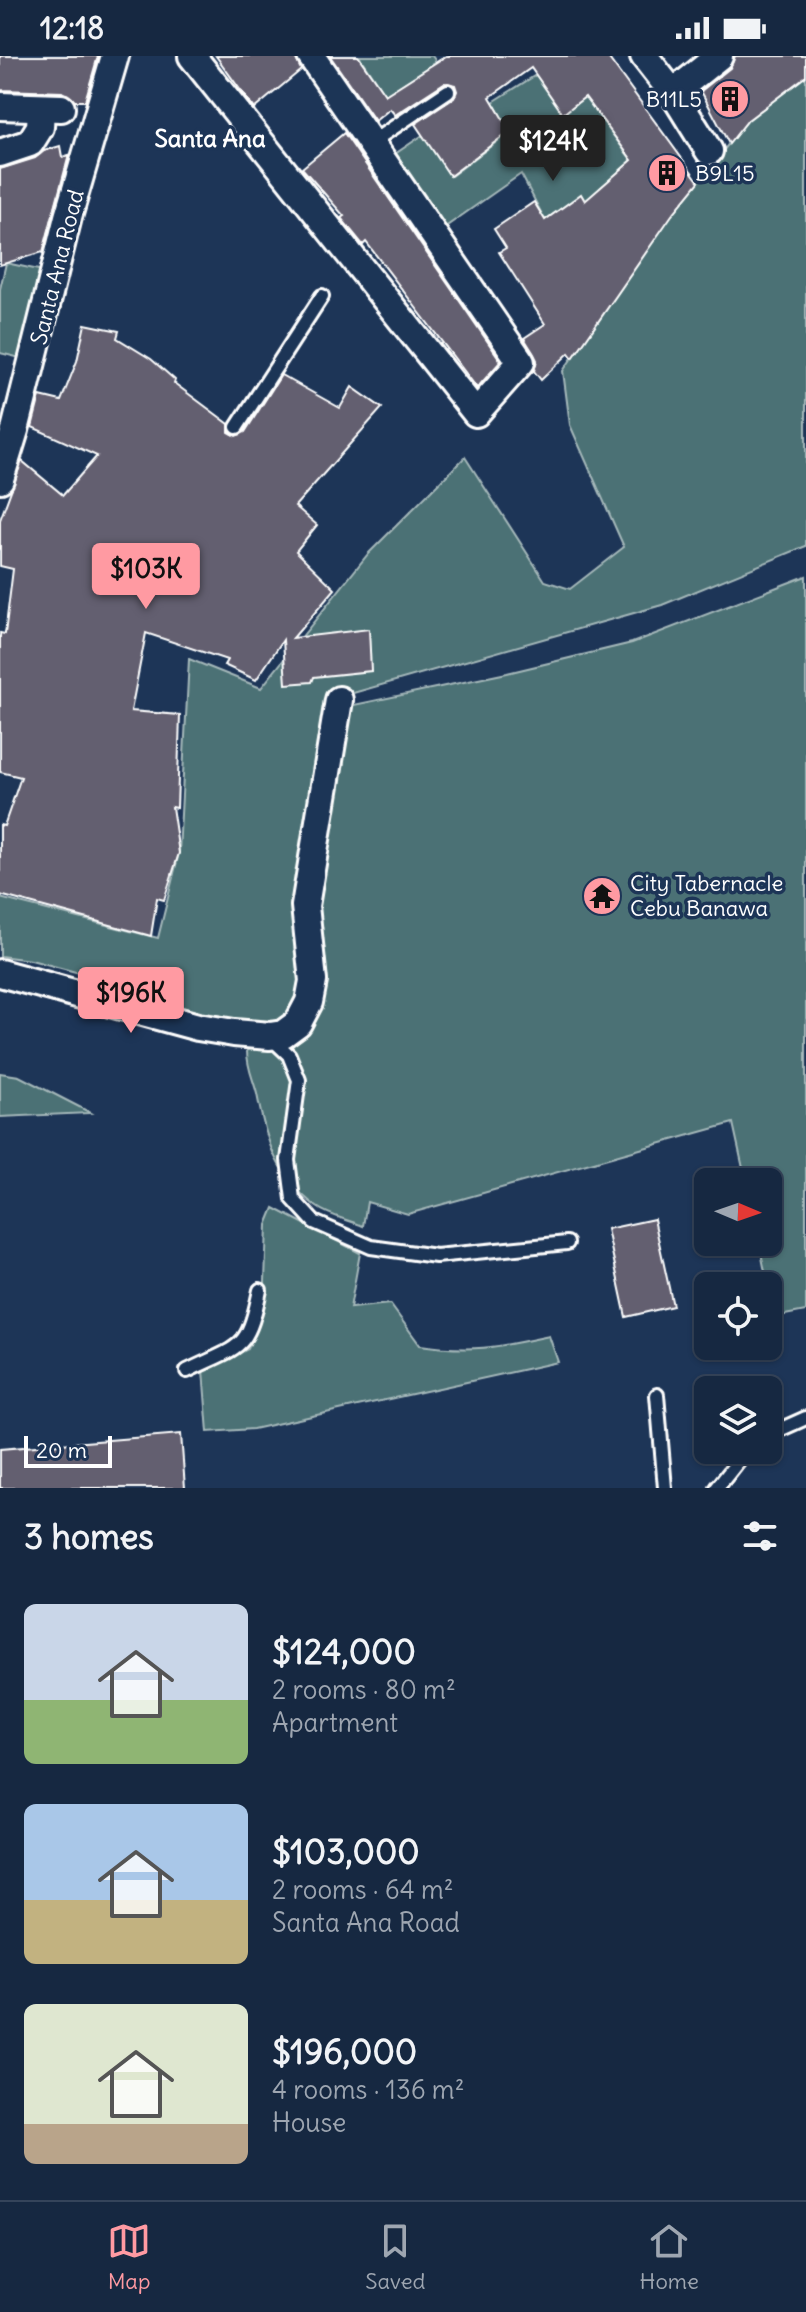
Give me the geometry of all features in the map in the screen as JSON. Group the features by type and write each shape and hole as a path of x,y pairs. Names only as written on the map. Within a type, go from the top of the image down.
{"street":[{"name":"Santa Ana Road","path":"0,479 68,217 115,56"},
{"path":"192,56 476,413 521,362 311,56"},
{"path":"644,56 673,93 709,151"},
{"path":"673,93 719,56"},
{"path":"0,106 51,108 30,143 0,153"},
{"path":"0,973 198,1027 270,1036 283,1034 298,1023 309,1002 313,981 305,906 339,700"}],"lane":[{"path":"369,144 448,91"},
{"path":"237,427 322,296"},
{"path":"270,1036 289,1055 299,1080 288,1160 293,1199 314,1222 371,1247 436,1256 567,1243"},
{"path":"187,1371 241,1345 252,1330 260,1290"},
{"path":"657,1395 665,1488"},
{"path":"782,1429 806,1418"},
{"path":"717,1488 736,1464"}],"green space":[{"path":"359,56 432,56 435,60 385,95"},
{"path":"536,75 585,97 632,161 600,188 604,195 590,209 581,195 545,220 521,174 441,230 392,156 423,135 451,176 510,132 493,102"},
{"path":"806,76 806,546 662,605 332,699 306,988 290,1013 280,1021 219,1020 113,982 31,960 0,956 0,898 158,938 179,853 189,659 261,688 368,554 465,457 545,581 570,589 624,547 570,425 563,371 671,215 748,120"},
{"path":"6,263 53,273 33,361 0,353 0,289"},
{"path":"806,576 806,1311 782,1316 782,1272 765,1272 762,1256 782,1256 782,1168 743,1168 733,1123 408,1214 367,1202 363,1226 317,1207 303,1195 282,1170 264,1127 247,1051 258,1044 292,1042 312,899 349,706 632,643"},
{"path":"0,1073 19,1076 91,1113 0,1117"},
{"path":"274,1208 360,1253 350,1308 390,1304 420,1345 485,1348 549,1336 558,1362 253,1429 208,1432 203,1370 248,1349 264,1310 267,1225"}],"building":[{"path":"0,56 98,56 85,101 75,101 62,92 0,90"},
{"path":"216,56 295,56 301,70 254,109"},
{"path":"330,56 358,56 385,95 446,56 607,56 699,182 672,215 573,358 569,353 541,380 534,371 537,360 524,338 545,324 499,252 506,248 494,229 534,202 545,220 581,194 585,201 632,160 585,97 563,114 531,68 490,97 510,131 450,176 415,124 454,98 457,91 455,85 444,83 395,115 390,109 375,121"},
{"path":"735,56 806,56 806,76 748,120 729,144 701,91 730,68"},
{"path":"344,133 501,361 477,388 366,242 363,245 341,218 344,216 302,168"},
{"path":"60,146 62,157 69,155 43,252 0,265 0,169"},
{"path":"85,324 119,331 117,338 151,359 175,380 174,383 229,424 229,432 236,436 245,432 281,375 340,408 352,387 382,408 295,506 317,525 296,551 335,589 293,638 369,629 371,671 314,677 312,682 286,684 283,640 256,680 224,665 227,660 146,633 131,711 180,715 177,808 172,807 179,853 164,900 157,898 151,936 0,895 0,825 4,826 21,777 0,772 0,633 5,634 13,569 0,566 0,520 22,461 63,495 97,456 32,427 40,396 61,401 77,361"},
{"path":"654,1219 673,1306 626,1317 607,1229"},
{"path":"181,1434 185,1488 0,1488 0,1449"}],"place":[{"name":"B11L5","path":"730,99"},
{"name":"B9L15","path":"667,173"},
{"name":"City Tabernacle Cebu Banawa","path":"602,896"}],"district":[{"name":"Santa Ana","path":"210,139"}]}
